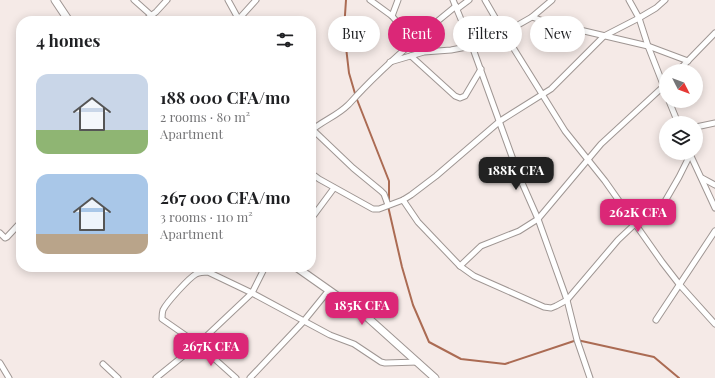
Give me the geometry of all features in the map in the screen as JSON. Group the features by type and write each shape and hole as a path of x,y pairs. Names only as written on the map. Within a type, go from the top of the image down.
{"main road":[{"path":"55,0 66,16"},
{"path":"303,272 367,317 419,362 435,378"}],"street":[{"path":"134,0 152,16 168,0"},
{"path":"228,0 236,16"},
{"path":"242,16 256,0"},
{"path":"370,0 392,16 398,0"},
{"path":"454,0 459,16"},
{"path":"445,16 469,0"},
{"path":"486,0 495,16"},
{"path":"629,0 639,18 648,46 659,71"},
{"path":"316,178 373,209 379,209 403,200 436,176 500,121 550,89 604,36 656,8 665,0"},
{"path":"532,16 548,1"},
{"path":"585,31 648,46 688,61"},
{"path":"685,64 715,33"},
{"path":"390,62 431,51 453,50"},
{"path":"316,127 348,105 362,89 401,52"},
{"path":"474,52 500,121 504,138 538,219 567,300 577,340 590,378"},
{"path":"516,52 565,131 600,174 679,284 715,324"},
{"path":"411,56 455,96 460,98 465,96 481,69"},
{"path":"460,266 481,246 519,231 538,219 587,159 613,132 659,90"},
{"path":"703,126 715,123"},
{"path":"316,134 352,168 384,194 388,206"},
{"path":"403,200 418,222 460,266 474,276 544,307 551,308 567,300 609,249 635,224 664,203 680,177 687,160"},
{"path":"693,160 715,208"},
{"path":"702,178 715,185"},
{"path":"316,212 334,188"},
{"path":"0,234 5,238 16,227"},
{"path":"656,320 715,231"},
{"path":"236,378 198,344 162,319 164,308 195,274 208,272 252,293 330,336 354,344 380,362 419,362"},
{"path":"156,378 198,344 252,293 262,272"},
{"path":"250,378 303,322 329,290"},
{"path":"0,363 9,378"},
{"path":"103,364 118,378"}],"waterway":[{"path":"346,0 344,30 349,73 356,97 389,181 389,201"},
{"path":"388,206 402,267 413,305 429,342 461,359 505,364 577,340 654,357 679,378"}]}
